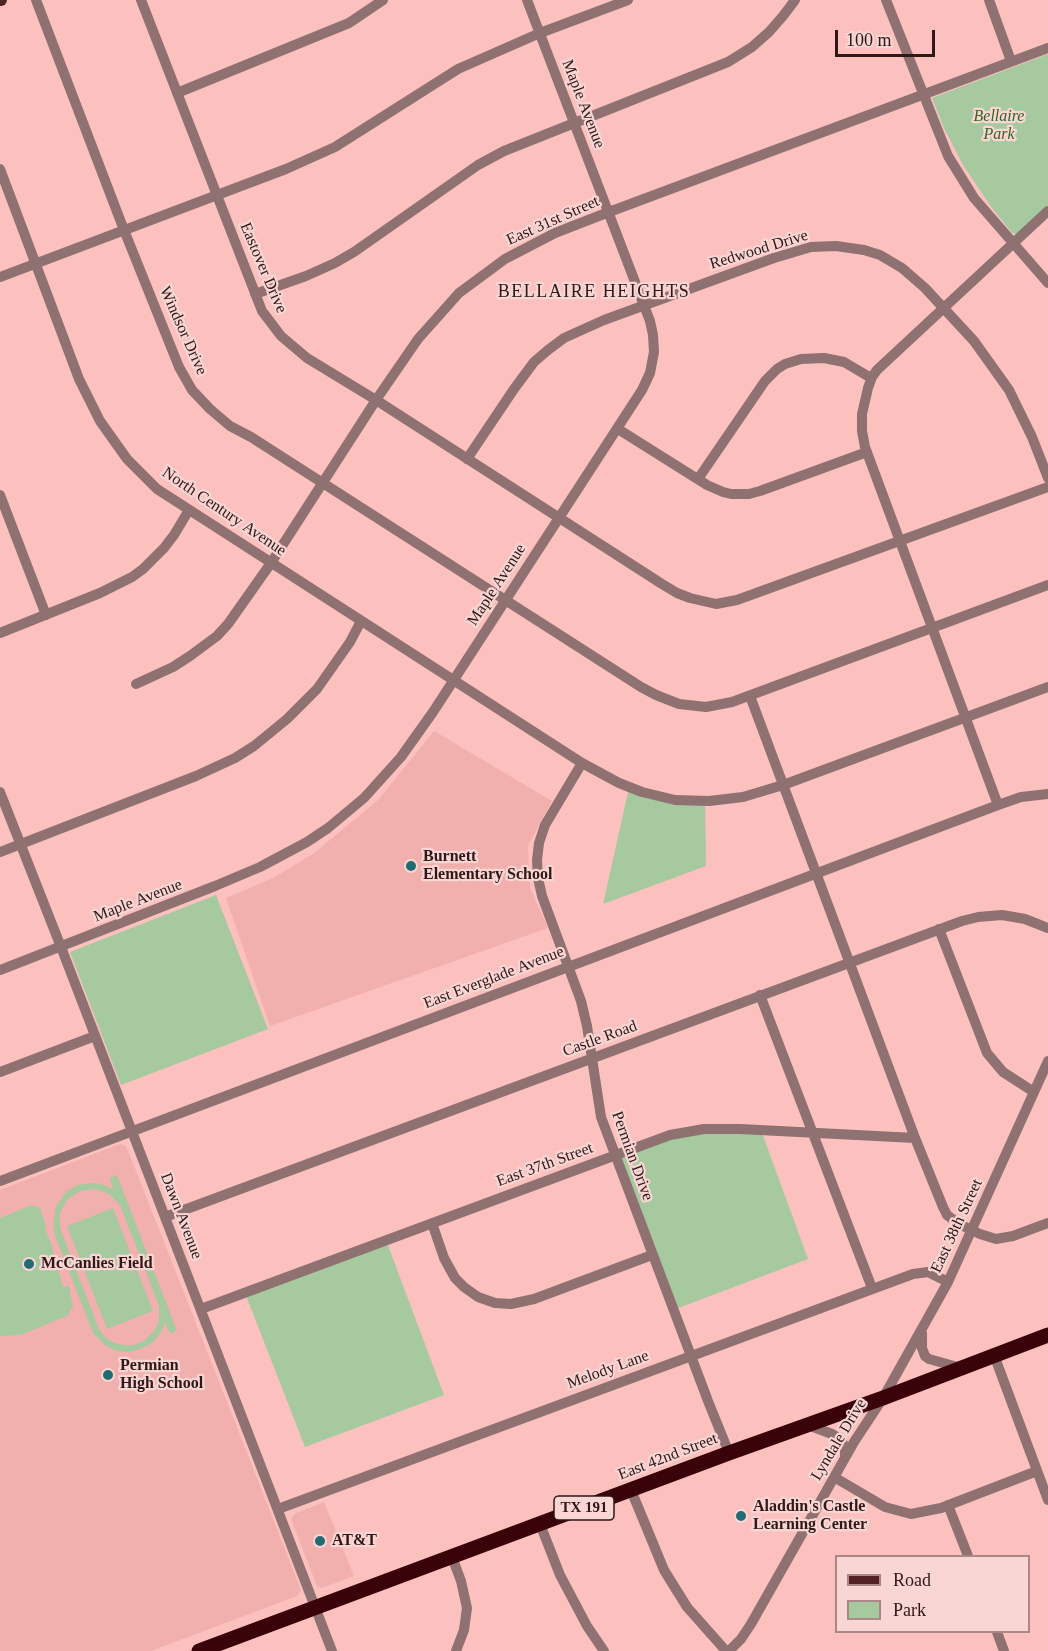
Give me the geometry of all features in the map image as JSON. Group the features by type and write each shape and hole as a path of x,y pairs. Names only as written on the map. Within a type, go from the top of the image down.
{"highway":[{"name":"East 42nd Street","path":"199,1651 230,1646 316,1607 1048,1335"}],"street":[{"name":"Windsor Drive","path":"36,0 124,230 179,367 192,390 230,426 251,437 631,681 669,701 691,706 705,707 732,702 1048,585"},
{"name":"Eastover Drive","path":"141,0 255,294 262,311 271,324 292,347 326,370 662,584 690,598 716,604 737,600 1048,487"},
{"path":"177,93 349,23 383,0"},
{"name":"Maple Avenue","path":"0,970 260,867 285,855 327,828 364,798 416,737 642,390 650,373 654,352 653,335 645,305 527,0"},
{"path":"0,277 217,196 336,147 458,69 540,33 628,0"},
{"path":"255,294 306,276 354,252 485,160 728,62 752,47 769,32 795,0"},
{"path":"886,0 948,156 975,198 1048,283"},
{"path":"988,0 1011,61"},
{"name":"East 31st Street","path":"136,684 182,662 217,636 235,616 420,335 459,293 505,259 555,233 609,212 1048,48"},
{"name":"North Century Avenue","path":"0,169 80,379 100,421 127,459 157,489 582,763 630,788 659,797 692,802 743,797 783,785 1048,687"},
{"path":"998,805 867,452 862,431 862,414 871,378 886,361 1048,212"},
{"name":"Redwood Drive","path":"467,459 534,362 564,338 645,305 774,258 811,248 836,246 864,250 892,261 913,277 974,341 1009,390 1032,437 1048,478"},
{"path":"698,479 765,381 785,364 810,357 835,359 871,378"},
{"path":"618,429 698,479 731,494 749,494 867,452"},
{"path":"0,495 46,615"},
{"path":"0,633 100,594 132,577 159,554 189,510"},
{"path":"0,852 196,776 254,746 287,719 317,689 350,642 361,621"},
{"path":"750,696 915,1138 944,1209 952,1219 992,1238 1005,1238 1048,1223"},
{"name":"Permian Drive","path":"582,763 544,825 537,860 538,878 542,896 581,1001 601,1117 729,1453"},
{"name":"Dawn Avenue","path":"0,792 332,1651"},
{"name":"East Everglade Avenue","path":"0,1181 998,805 1021,797 1048,794"},
{"name":"Castle Road","path":"165,1217 939,928 978,917 1002,915 1025,919 1048,928"},
{"path":"939,928 987,1053 1004,1072 1034,1092"},
{"path":"760,995 872,1288"},
{"path":"0,1072 95,1036"},
{"name":"East 38th Street","path":"883,1398 948,1282 1048,1061"},
{"name":"East 37th Street","path":"201,1309 670,1136 704,1130 740,1128 915,1138"},
{"path":"432,1223 444,1258 455,1278 468,1291 495,1303 511,1304 534,1299 652,1255"},
{"name":"Melody Lane","path":"278,1509 872,1288 922,1272 933,1274 948,1282"},
{"path":"921,1330 921,1348 925,1356 934,1362 961,1368"},
{"path":"994,1355 1048,1500"},
{"name":"Lyndale Drive","path":"727,1651 741,1639 751,1624 845,1458 883,1398"},
{"path":"808,1425 840,1439 845,1447 845,1458"},
{"path":"834,1477 885,1507 911,1514 948,1505 1037,1471"},
{"path":"631,1490 664,1570 687,1607 727,1651"},
{"path":"948,1505 967,1555"},
{"path":"540,1524 560,1575 587,1626 604,1651"},
{"path":"452,1557 461,1581 467,1608 464,1630 456,1651"},
{"path":"997,1633 1005,1651"}],"shaded area":[{"name":"Burnett Elementary School","path":"434,731 552,801 528,846 530,888 548,928 270,1026 226,898 273,878 313,854 378,800"},
{"name":"Permian High School","path":"120,1144 127,1148 301,1590 297,1596 151,1651 0,1651 0,1190"},
{"path":"324,1502 354,1576 322,1588 317,1586 291,1519 294,1514"}],"green space":[{"name":"Bellaire Park","path":"1048,54 1048,205 1017,234 1012,233 992,208 963,165 932,98"},
{"path":"629,788 705,802 706,866 603,904"},
{"path":"216,895 268,1029 121,1085 70,952"},
{"path":"761,1130 808,1259 673,1310 615,1155 670,1135"},
{"path":"117,1175 177,1331 170,1333 165,1323 160,1334 152,1343 129,1352 117,1351 106,1346 93,1333 55,1236 53,1224 56,1206 67,1191 78,1185 90,1183 102,1184 113,1189 110,1178","holes":["95,1189 109,1194 120,1205 159,1306 159,1321 154,1331 144,1341 134,1345 114,1343 99,1329 60,1228 60,1213 67,1200 80,1191"]},
{"name":"McCanlies Field","path":"32,1205 40,1208 63,1287 69,1286 73,1308 69,1310 69,1315 21,1335 0,1336 0,1218"},
{"path":"113,1208 153,1311 107,1329 67,1226"},
{"path":"386,1240 444,1395 305,1447 245,1293"}],"place":[{"name":"Burnett Elementary School","path":"411,866"},
{"name":"McCanlies Field","path":"29,1264"},
{"name":"Permian High School","path":"108,1375"},
{"name":"Aladdin's Castle Learning Center","path":"741,1516"},
{"name":"AT&T","path":"320,1541"}],"district":[{"name":"BELLAIRE HEIGHTS","path":"594,292"}]}
